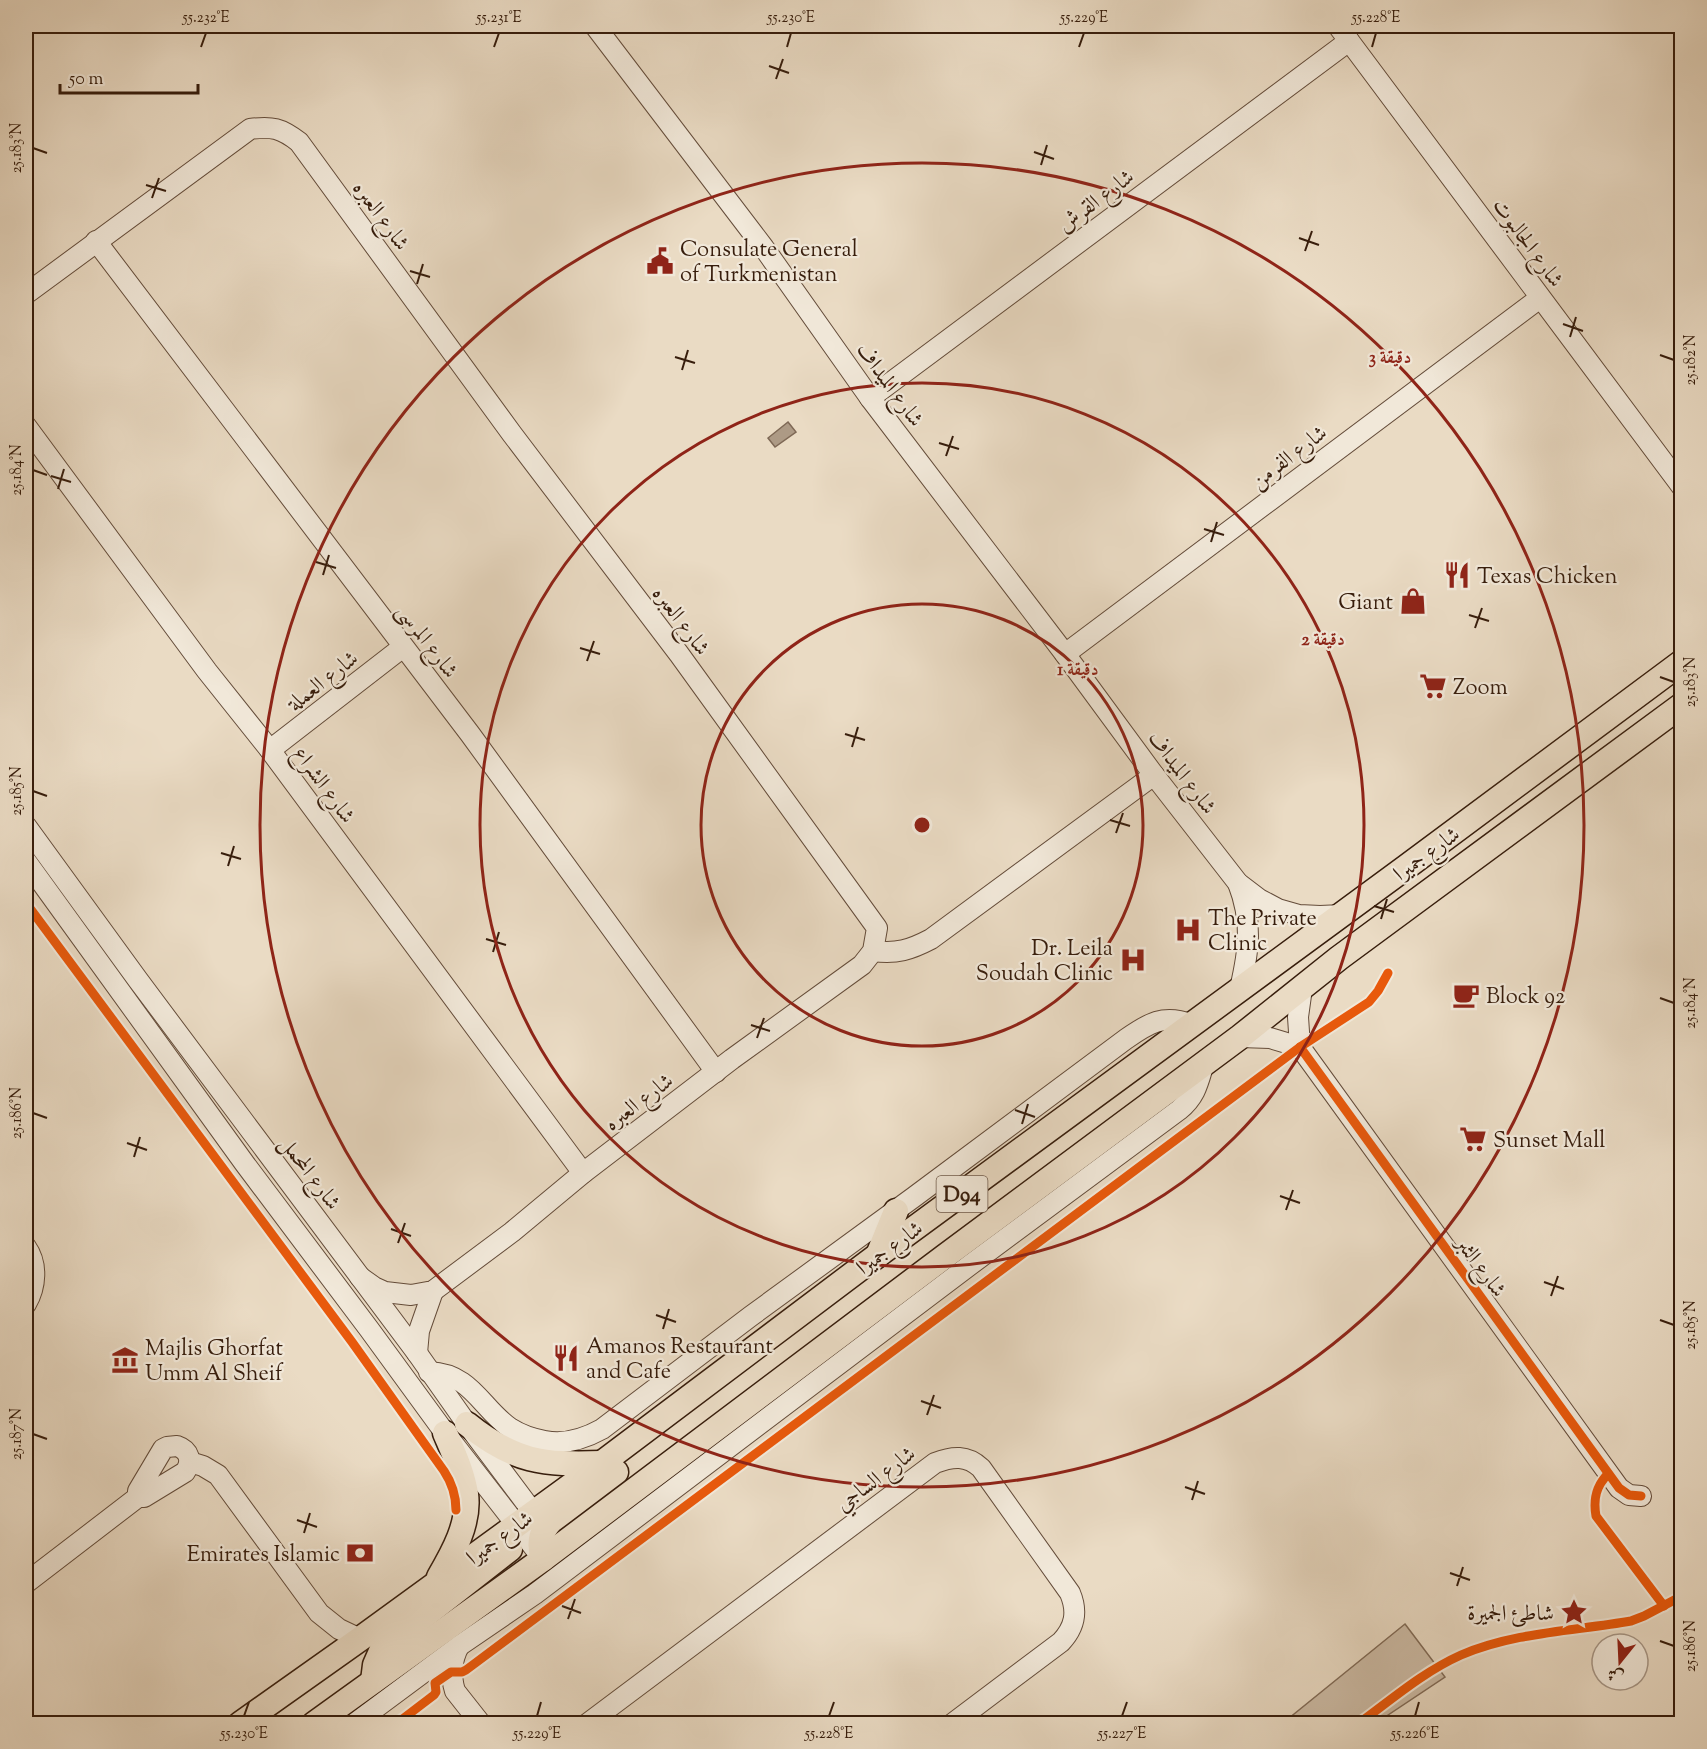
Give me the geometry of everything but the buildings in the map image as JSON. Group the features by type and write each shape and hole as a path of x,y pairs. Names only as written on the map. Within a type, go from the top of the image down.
{"main road":[{"name":"شارع جميرا","path":"314,1724 373,1681 536,1535 602,1463 878,1255 1682,662"},
{"name":"شارع جميرا","path":"240,1724 436,1583 536,1535 1204,1063 1339,958 1682,705"},
{"path":"878,1255 896,1211"},
{"path":"536,1535 550,1521 687,1419 694,1407 696,1393"},
{"path":"436,1583 458,1539 465,1513 466,1496 456,1429 483,1437 521,1457 561,1464 602,1463"}],"street":[{"name":"شارع الميداف","path":"595,26 764,248 870,398 1238,883 1259,899 1278,909 1299,915 1342,915"},
{"name":"شارع القرش","path":"870,398 1343,33"},
{"name":"شارع الجالبوت","path":"1343,33 1682,487"},
{"name":"شارع العبره","path":"26,294 250,129 267,126 285,131 299,142 512,434 679,654 878,928 873,951 862,965 583,1173 512,1232 433,1292"},
{"name":"شارع المرسى","path":"96,241 470,734 716,1072"},
{"name":"شارع الفرمن","path":"1065,654 1540,298"},
{"name":"شارع الشراع","path":"26,426 207,671 270,750 583,1173"},
{"name":"شارع العملة","path":"270,750 404,647"},
{"path":"873,951 893,953 907,951 931,939 1154,775"},
{"name":"شارع المحمل","path":"26,826 417,1353 429,1372 456,1429"},
{"name":"شارع المحمل","path":"26,861 245,1164 369,1329 456,1429 536,1535"},
{"name":"شارع الميداف","path":"1238,883 1246,908 1249,930 1248,951 1240,989"},
{"path":"1240,1037 1270,1038 1300,1047 1298,1017 1302,988"},
{"path":"429,1372 446,1374 460,1380 510,1428 522,1434 550,1442 578,1440 602,1429 751,1316 1139,1030 1159,1020 1191,1024"},
{"name":"شارع الثبر","path":"1300,1047 1618,1488 1629,1495 1641,1496"},
{"path":"354,1724 459,1646 535,1594 1179,1110 1190,1101 1195,1092 1204,1063"},
{"path":"26,1247 34,1268 34,1286 26,1304"},
{"path":"360,1277 386,1292 411,1295 433,1292 419,1331 417,1353"},
{"path":"26,1583 138,1497 144,1497 185,1472 190,1462 188,1454 181,1447 172,1446 163,1449 138,1491 138,1497"},
{"name":"شارع الساجي","path":"586,1724 935,1463 948,1458 962,1458 975,1462 981,1468 1070,1593 1075,1614 1068,1634 1061,1642 952,1724"},
{"path":"190,1462 203,1466 218,1475 319,1613 339,1629 360,1639"},
{"path":"459,1646 454,1654 451,1672 455,1691 481,1724"},
{"path":"414,1679 435,1683 455,1691"}],"shaded area":[{"path":"788,422 796,432 775,447 768,438"},
{"path":"1405,1624 1445,1677 1376,1723 1283,1723"}],"cycle path":[{"path":"26,903 352,1342 444,1471 453,1489 456,1510"},
{"path":"396,1724 434,1695 435,1683 451,1672 466,1670 1300,1047 1369,1002 1388,973"},
{"path":"1300,1047 1619,1488 1629,1495 1641,1496"},
{"path":"1608,1474 1596,1493 1596,1516 1664,1606"},
{"path":"1358,1724 1420,1678 1447,1662 1481,1647 1545,1633 1631,1621 1682,1596"}],"place":[{"name":"Consulate General of Turkmenistan","path":"660,261"},
{"name":"Texas Chicken","path":"1457,575"},
{"name":"Giant","path":"1413,601"},
{"name":"Zoom","path":"1433,686"},
{"name":"The Private Clinic","path":"1188,930"},
{"name":"Dr. Leila Soudah Clinic","path":"1133,960"},
{"name":"Block 92","path":"1466,995"},
{"name":"Sunset Mall","path":"1473,1139"},
{"name":"Amanos Restaurant and Cafe","path":"566,1358"},
{"name":"Majlis Ghorfat Umm Al Sheif","path":"125,1360"},
{"name":"Emirates Islamic","path":"360,1553"},
{"name":"شاطئ الجميرة","path":"1574,1612"}]}
